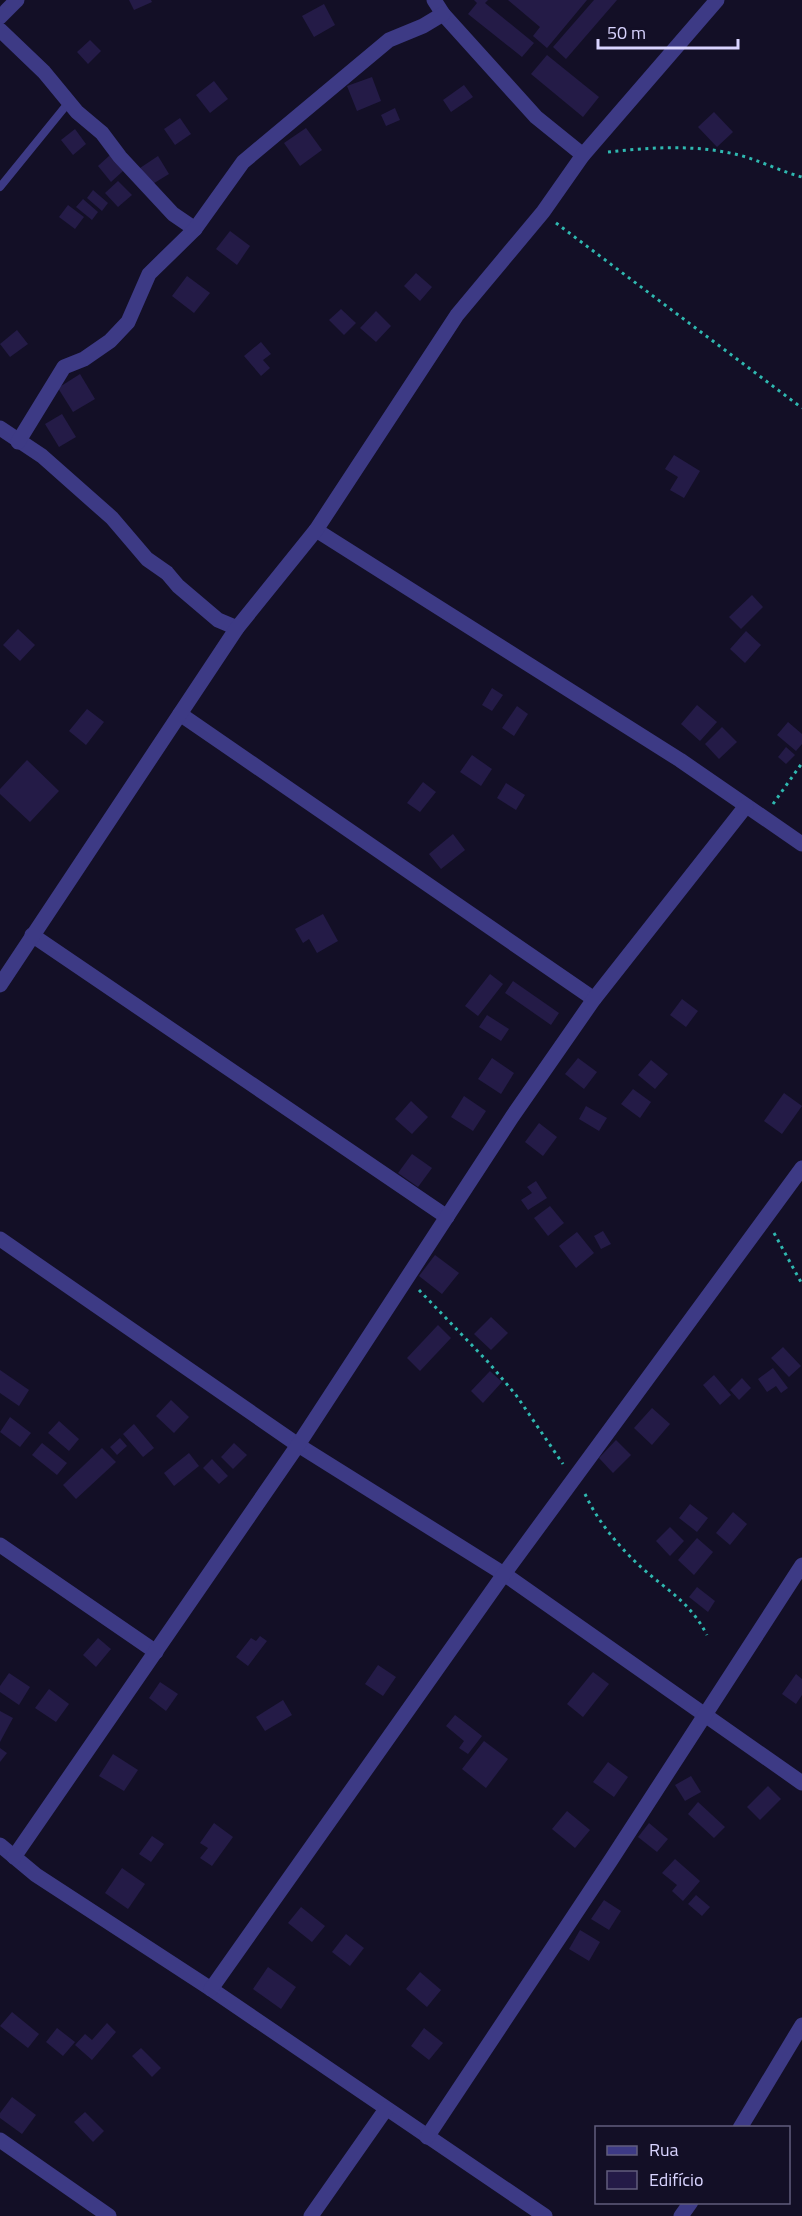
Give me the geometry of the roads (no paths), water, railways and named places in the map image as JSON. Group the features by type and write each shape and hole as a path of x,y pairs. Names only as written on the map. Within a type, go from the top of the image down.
{"street":[{"path":"0,16 17,0"},
{"path":"434,0 443,14 536,117 583,155"},
{"path":"0,985 237,628 316,530 457,315 543,212 583,155 717,0"},
{"path":"18,442 64,367 84,359 110,341 128,322 149,274 195,229 243,162 389,40 423,26 443,14"},
{"path":"0,30 102,133 120,157 173,214 195,229"},
{"path":"0,428 42,456 112,518 147,559 167,573 178,586 218,620 237,628"},
{"path":"316,530 670,754 802,844"},
{"path":"180,714 594,999"},
{"path":"14,1857 298,1446 447,1217 594,999 746,806"},
{"path":"32,935 447,1217"},
{"path":"211,1989 504,1574 802,1168"},
{"path":"0,1239 298,1446 504,1574 802,1783"},
{"path":"0,1545 156,1652"},
{"path":"427,2137 705,1717 802,1565"},
{"path":"0,1845 36,1875 211,1989 545,2216"},
{"path":"741,2126 802,2025"},
{"path":"311,2216 386,2109"},
{"path":"0,2140 109,2216"}],"lane":[{"path":"0,188 69,102"}]}
